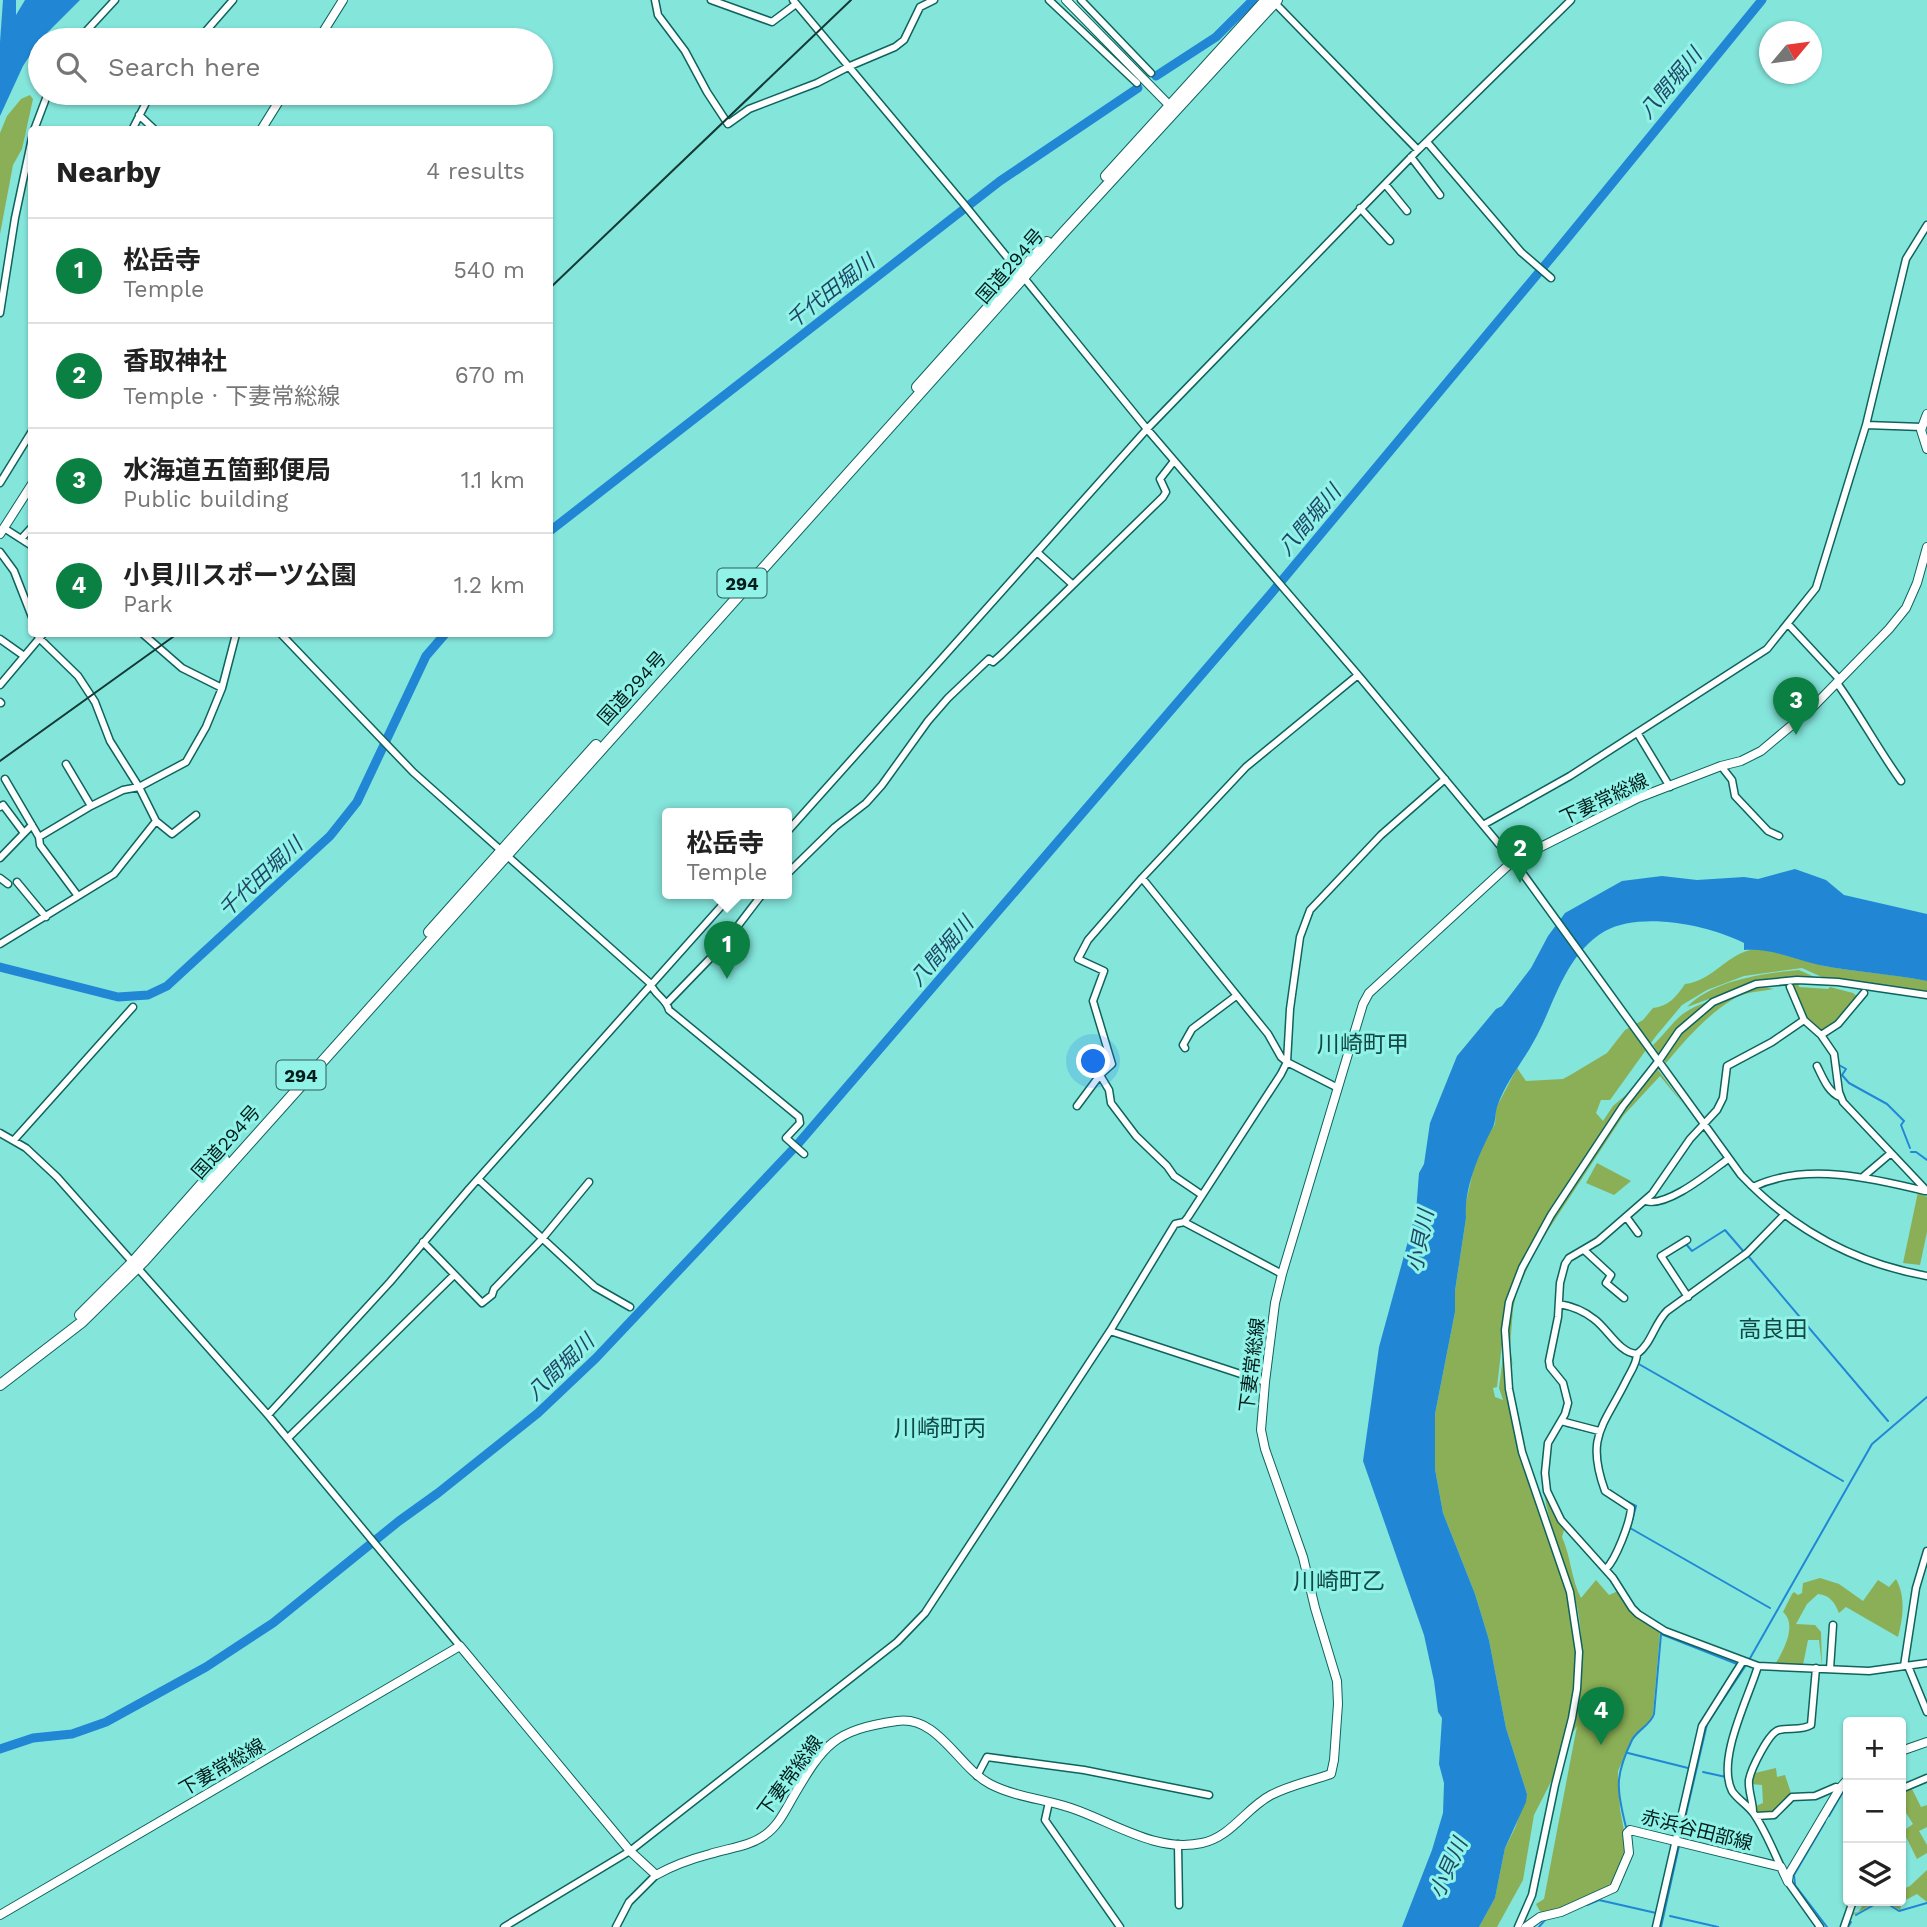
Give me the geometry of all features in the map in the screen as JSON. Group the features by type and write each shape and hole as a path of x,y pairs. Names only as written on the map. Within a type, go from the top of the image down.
{"highway":[{"name":"国道294号","path":"0,1385 58,1343 101,1305 1021,275 1272,1"},
{"name":"国道294号","path":"0,1378 77,1318 135,1265"}],"main road":[{"path":"326,28 343,0"},
{"path":"1066,0 1172,108"},
{"path":"263,126 277,105"},
{"path":"1927,414 1922,427 1923,441 1927,449"},
{"path":"2,531 28,490"},
{"name":"下妻常総線","path":"656,1875 766,1835 781,1818 830,1742 861,1728 900,1720 918,1722 936,1735 977,1776 1005,1792 1071,1808 1139,1837 1178,1844 1190,1845 1223,1835 1269,1796 1331,1774 1338,1704 1337,1681 1303,1557 1265,1449 1261,1422 1282,1274 1363,1004 1369,993 1513,861 1638,798 1762,751 1839,682 1906,608 1917,583 1927,547"},
{"path":"460,1646 630,1851 656,1875"},
{"name":"下妻常総線","path":"0,1915 460,1646"},
{"path":"1906,1749 1927,1742"},
{"path":"1788,1882 1789,1874 1847,1780"},
{"name":"赤浜谷田部線","path":"1526,1927 1539,1917 1561,1912 1615,1888 1629,1853 1627,1833 1630,1829 1781,1867"},
{"path":"1781,1867 1788,1882"}],"street":[{"path":"89,28 115,0"},
{"path":"208,28 233,0"},
{"path":"655,0 658,15 685,51 728,124 749,109 817,83 895,47 904,40 920,7 934,0"},
{"path":"711,0 772,22 794,2 850,66 1147,429 1513,861 1728,1159 1753,1187 1784,1215 1819,1238 1853,1255 1927,1276"},
{"path":"1049,0 1137,83"},
{"path":"1081,0 1151,73"},
{"path":"792,826 1147,429 1360,208 1571,0"},
{"path":"1272,1 1418,150"},
{"path":"36,126 43,105"},
{"path":"134,126 144,105"},
{"path":"139,115 151,126"},
{"path":"1427,142 1521,252 1550,277"},
{"path":"0,313 28,157"},
{"path":"1411,157 1440,195"},
{"path":"1385,184 1407,211"},
{"path":"1360,208 1390,242"},
{"path":"1483,825 1638,734 1767,649 1816,588 1866,425 1906,259 1927,225"},
{"path":"1866,425 1922,427"},
{"path":"0,483 28,438"},
{"path":"792,869 882,785 928,720 953,692 989,659 993,662 1001,655 1163,497 1166,492 1160,479 1174,461"},
{"path":"2,531 28,544"},
{"path":"20,540 28,531"},
{"path":"0,552 14,571 28,607"},
{"path":"1037,552 1072,584"},
{"path":"1788,624 1839,682 1879,751 1901,781"},
{"path":"0,685 38,637"},
{"path":"42,637 79,676 95,702 110,741 139,787 156,821 172,834 196,815"},
{"path":"147,637 183,668 222,688"},
{"path":"39,837 122,790 139,787 186,762 206,727 222,688 235,637"},
{"path":"284,637 413,772 651,985 653,991 667,1003 668,1010 799,1117 800,1123 786,1138 804,1154"},
{"path":"0,639 24,656"},
{"path":"1077,1107 1100,1075 1112,1064 1093,1000 1104,971 1078,959 1088,940 1246,767 1358,675"},
{"path":"1638,734 1670,787"},
{"path":"66,764 91,806"},
{"path":"1721,766 1732,780 1735,796 1768,831 1779,836"},
{"path":"5,779 39,837 40,845 78,896"},
{"path":"1184,1222 1287,1062 1290,1009 1300,937 1310,909 1381,835 1445,779"},
{"path":"0,807 3,805 24,834"},
{"path":"2,941 114,874 156,821"},
{"path":"0,858 32,825"},
{"path":"0,878 8,884"},
{"path":"1142,878 1268,1034 1281,1057 1338,1087"},
{"path":"17,882 46,916"},
{"path":"268,1415 390,1282 478,1179 728,899"},
{"path":"667,1003 724,944 758,899"},
{"path":"1518,1927 1532,1895 1572,1718 1579,1651 1566,1579 1518,1437 1506,1367 1506,1315 1514,1286 1545,1224 1623,1106 1679,1031 1700,1011 1733,992 1756,984 1818,980 1927,995"},
{"path":"1790,987 1804,1020 1821,1035 1835,1056 1840,1097"},
{"path":"1821,1035 1838,1024 1864,993"},
{"path":"1185,1048 1183,1045 1192,1030 1236,996"},
{"path":"14,1140 133,1007"},
{"path":"1804,1020 1772,1042 1727,1066 1720,1105 1645,1201 1584,1250 1569,1258 1565,1264 1549,1361 1550,1367 1563,1383 1567,1409 1548,1443 1542,1483 1561,1520 1606,1569 1632,1608 1657,1627 1758,1666 1869,1671 1927,1663"},
{"path":"1817,1066 1827,1086 1927,1191"},
{"path":"1100,1075 1109,1090 1111,1104 1136,1136 1174,1176 1202,1195"},
{"path":"0,1133 37,1156 135,1265 288,1438 460,1646"},
{"path":"1864,1176 1891,1153"},
{"path":"1645,1201 1652,1203 1668,1199 1728,1159"},
{"path":"1753,1187 1785,1177 1802,1175 1864,1176 1927,1191"},
{"path":"478,1179 595,1287 630,1307"},
{"path":"423,1242 482,1303 492,1295 494,1289 589,1182"},
{"path":"1606,1569 1612,1563 1632,1508 1609,1496 1603,1488 1595,1457 1599,1431 1628,1378 1637,1354 1646,1345 1660,1317 1747,1253 1784,1215"},
{"path":"1627,1217 1638,1233"},
{"path":"504,1927 630,1851 909,1630 925,1613 1110,1331 1175,1224 1184,1222 1282,1274"},
{"path":"1687,1240 1661,1256 1688,1297"},
{"path":"1584,1250 1611,1275 1606,1283 1624,1298"},
{"path":"288,1438 454,1275"},
{"path":"1559,1304 1573,1307 1596,1320 1620,1346 1637,1354"},
{"path":"1110,1331 1265,1382"},
{"path":"1561,1421 1599,1431"},
{"path":"1927,1551 1916,1588 1906,1666 1927,1712"},
{"path":"1830,1669 1833,1625"},
{"path":"1656,1927 1679,1841 1704,1721 1746,1662"},
{"path":"1758,1666 1733,1734 1730,1755 1731,1787 1737,1797 1755,1814 1774,1815 1788,1800 1796,1796 1815,1796 1836,1787 1840,1788"},
{"path":"1781,1867 1755,1814 1749,1790 1751,1771 1772,1733 1780,1729 1805,1728 1811,1725 1816,1668"},
{"path":"977,1776 987,1757 1084,1770 1209,1795"},
{"path":"1906,1787 1927,1778"},
{"path":"1049,1802 1045,1820 1118,1924 1106,1927"},
{"path":"1178,1844 1179,1905"},
{"path":"616,1927 629,1902 656,1875"},
{"path":"1788,1882 1820,1927"},
{"path":"1844,1927 1851,1906"}],"green space":[{"path":"28,96 28,105 32,105 22,149 13,165 0,234 0,133 7,116 21,99"},
{"path":"1756,949 1824,966 1927,981 1927,994 1824,978 1802,968 1744,976 1707,990 1682,1005 1610,1100 1601,1100 1596,1113 1603,1121 1613,1106 1634,1088 1533,1242 1505,1318 1497,1387 1493,1388 1495,1397 1503,1400 1499,1388 1503,1356 1513,1424 1566,1584 1576,1645 1576,1665 1574,1701 1556,1772 1534,1815 1523,1880 1497,1927 1479,1927 1495,1898 1505,1848 1527,1794 1506,1728 1489,1640 1475,1594 1443,1513 1435,1469 1435,1414 1455,1312 1465,1207 1473,1171 1485,1140 1495,1124 1496,1108 1517,1068 1526,1081 1563,1079 1607,1053 1625,1030 1643,1020 1653,1008 1672,1000 1685,984 1704,978 1737,955"},
{"path":"1799,970 1819,979 1739,988 1687,1007 1711,990 1725,984 1770,973"},
{"path":"1798,982 1799,987 1830,987 1858,997 1838,1020 1821,1033 1799,1006 1794,986 1761,985"},
{"path":"1756,986 1774,989 1744,994 1725,1004 1698,1027 1666,1063 1663,1059 1686,1027 1709,1006"},
{"path":"1707,1002 1689,1019 1660,1056 1653,1045 1688,1010"},
{"path":"1656,1067 1683,1104 1660,1076 1623,1116 1537,1247 1517,1291 1513,1309 1510,1347 1513,1367 1508,1343 1508,1320 1513,1297 1531,1253 1625,1106 1635,1097 1636,1091"},
{"path":"1597,1163 1631,1181 1614,1195 1586,1183"},
{"path":"1918,1192 1927,1197 1927,1232 1920,1265 1903,1263"},
{"path":"1543,1485 1564,1530 1562,1537 1581,1598 1596,1580 1609,1595 1618,1591 1631,1611 1660,1632 1651,1720 1634,1736 1618,1771 1620,1809 1628,1853 1613,1888 1542,1915 1536,1904 1544,1899 1577,1726 1569,1739 1581,1662 1580,1623 1576,1603 1551,1523"},
{"path":"1820,1578 1839,1584 1863,1601 1878,1580 1889,1587 1896,1579 1903,1608 1898,1637 1846,1607 1839,1613 1832,1600 1818,1594 1807,1604 1796,1624 1815,1625 1821,1632 1822,1666 1819,1640 1808,1640 1803,1665 1774,1666 1789,1631 1787,1617 1783,1612 1792,1594 1802,1593 1803,1583"},
{"path":"1776,1768 1777,1777 1785,1775 1792,1796 1774,1812 1757,1813 1756,1806 1763,1803 1762,1785 1751,1784 1751,1774"},
{"path":"1911,1787 1921,1807 1927,1805 1927,1827 1919,1831 1927,1845 1927,1853 1917,1859 1906,1837 1906,1829 1913,1824 1906,1813 1906,1789"},
{"path":"1927,1870 1927,1902 1917,1894 1906,1900 1906,1888"}],"water":[{"path":"3,0 16,0 16,15 25,0 80,0 52,28 28,28 28,58 0,116"},
{"name":"小貝川","path":"1795,869 1826,880 1844,895 1927,914 1927,981 1819,965 1782,954 1744,950 1744,943 1694,926 1656,921 1620,925 1591,941 1570,967 1534,1041 1500,1098 1494,1125 1478,1159 1467,1194 1455,1291 1455,1312 1435,1414 1435,1469 1443,1513 1475,1594 1489,1640 1506,1728 1527,1794 1505,1848 1495,1898 1479,1927 1402,1927 1432,1850 1443,1813 1444,1783 1439,1764 1442,1718 1438,1712 1424,1635 1363,1461 1379,1347 1416,1212 1419,1173 1424,1164 1430,1123 1457,1056 1496,1009 1502,1006 1531,968 1548,936 1565,913 1622,881 1662,876 1697,880 1744,877 1758,879"}],"waterway":[{"name":"千代田堀川","path":"1156,76 1216,37 1253,0"},
{"name":"八間堀川","path":"0,1749 33,1738 72,1734 106,1722 206,1667 273,1623 399,1521 438,1493 538,1413 596,1358 797,1145 1269,596 1762,0"},
{"name":"千代田堀川","path":"553,529 1000,181 1138,88"},
{"name":"千代田堀川","path":"0,967 118,997 148,995 167,986 330,836 357,802 426,656 442,637"},
{"path":"1839,1065 1846,1069 1842,1075 1849,1083 1887,1104 1904,1121 1901,1125 1910,1148"},
{"path":"1911,1152 1916,1152 1927,1160"},
{"path":"1686,1244 1692,1251 1725,1230 1744,1252"},
{"path":"1749,1257 1888,1421"},
{"path":"1637,1363 1843,1481"},
{"path":"1749,1660 1872,1444 1927,1397"},
{"path":"1566,1426 1595,1433"},
{"path":"1626,1501 1636,1506 1630,1528 1770,1608"},
{"path":"1626,1827 1620,1802 1620,1773 1632,1740 1650,1722 1654,1714 1661,1634 1737,1664"},
{"path":"1680,1840 1707,1724 1746,1665"},
{"path":"1628,1753 1688,1768"},
{"path":"1703,1772 1726,1777"},
{"path":"1829,1816 1843,1792"},
{"path":"1825,1822 1794,1875 1795,1885 1827,1927"},
{"path":"1661,1927 1679,1846"},
{"path":"1587,1905 1599,1900 1656,1913"},
{"path":"1856,1915 1879,1902 1899,1911 1927,1903"},
{"path":"1670,1916 1718,1927"},
{"path":"1539,1927 1545,1920"},
{"path":"1848,1927 1851,1922"}],"railway":[{"path":"553,285 851,0"},
{"path":"0,761 173,637"}],"place":[{"name":"水海道五箇郵便局","path":"1796,735"},
{"name":"香取神社","path":"1520,883"},
{"name":"松岳寺","path":"727,979"},
{"name":"小貝川スポーツ公園","path":"1601,1745"}],"district":[{"name":"川崎町甲","path":"1363,1044"},
{"name":"高良田","path":"1773,1329"},
{"name":"川崎町丙","path":"940,1428"},
{"name":"川崎町乙","path":"1339,1581"}]}
